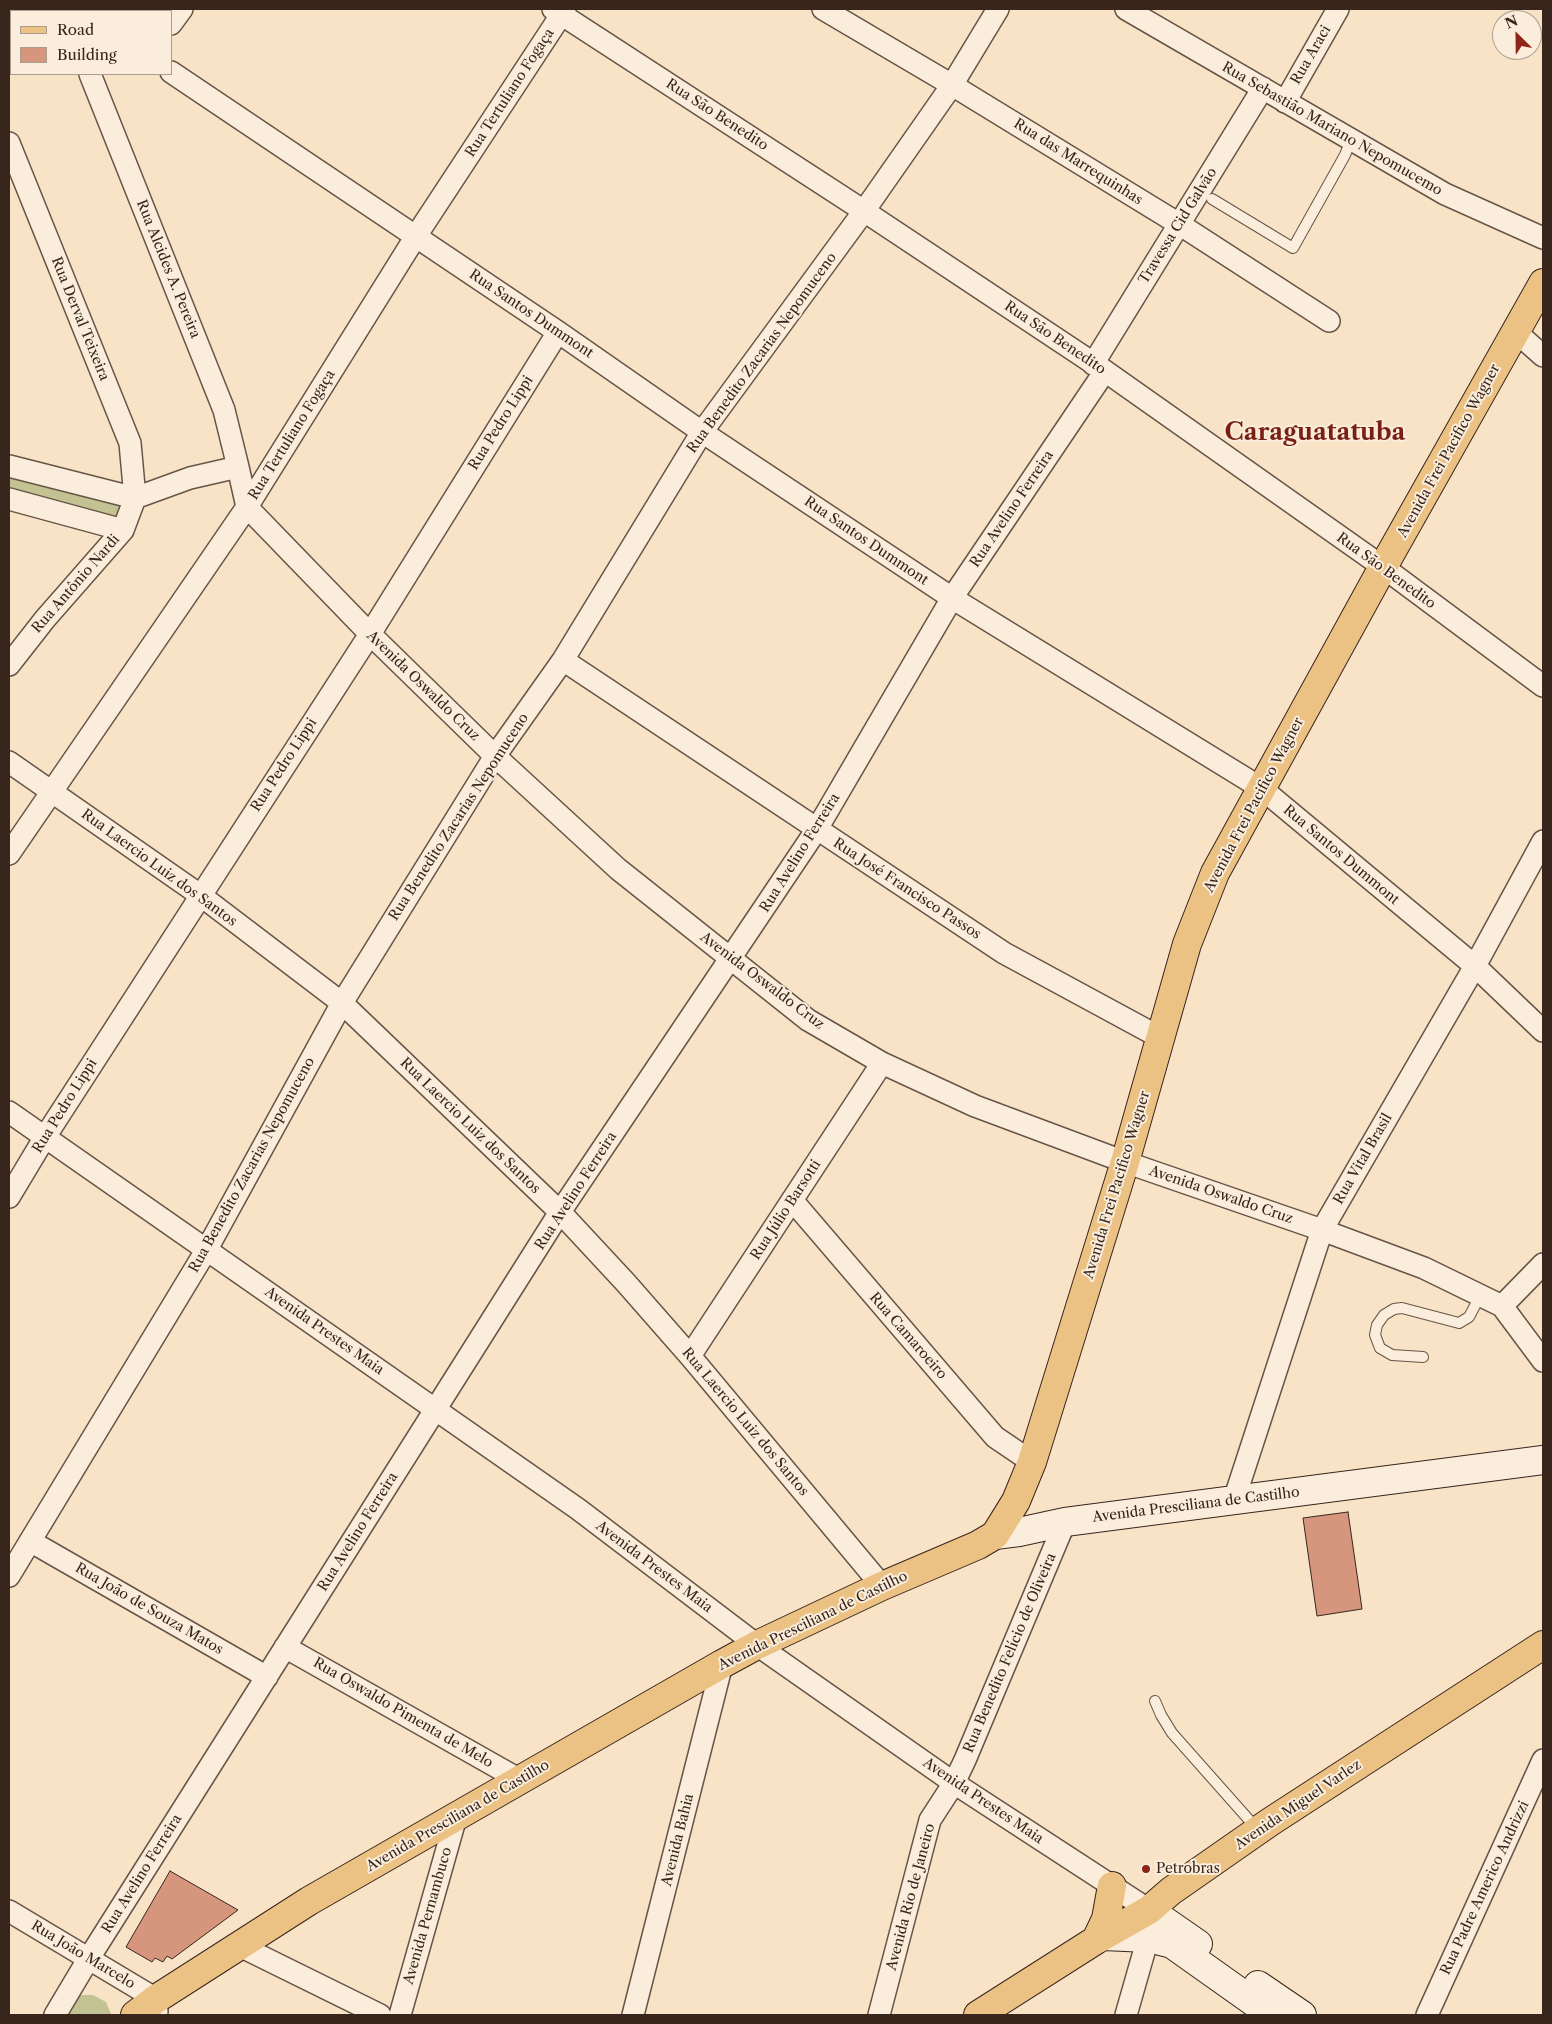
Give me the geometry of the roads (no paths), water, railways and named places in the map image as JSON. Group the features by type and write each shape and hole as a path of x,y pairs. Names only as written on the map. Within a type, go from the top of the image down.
{"main road":[{"name":"Avenida Frei Pacifico Wagner","path":"995,1535 1016,1500 1032,1462 1125,1162 1187,944 1212,882 1261,788 1543,283"},
{"name":"Avenida Presciliana de Castilho","path":"135,2015 157,2007 240,1946 309,1901 756,1645 882,1586 978,1545 995,1535"},
{"name":"Avenida Miguel Varlez","path":"978,2015 1099,1938 1149,1910 1172,1891 1258,1830 1543,1645"},
{"path":"1099,1938 1106,1919 1112,1886"}],"street":[{"path":"172,23 182,9"},
{"name":"Rua das Marrequinhas","path":"823,9 952,85 1179,224 1329,321"},
{"name":"Rua Benedito Zacarias Nepomuceno","path":"9,1576 207,1249 342,1003 494,756 563,660 702,432 864,211 952,85 998,9"},
{"name":"Rua Sebastião Mariano Nepomucemo","path":"1126,9 1445,194 1543,238"},
{"name":"Rua Araci","path":"1285,102 1338,9"},
{"name":"Rua São Benedito","path":"560,11 1099,367 1383,568 1543,686"},
{"name":"Rua Tertuliano Fogaça","path":"9,854 247,507 416,236 560,11"},
{"name":"Rua Santos Dummont","path":"172,73 558,332 702,432 952,598 1261,788 1475,966 1543,1031"},
{"name":"Rua Alcides A. Pereira","path":"90,75 224,410 247,507"},
{"name":"Travessa Cid Galvão","path":"1099,367 1179,224 1263,88"},
{"name":"Rua Derval Teixeira","path":"9,143 16,184 130,443 135,498"},
{"name":"Rua Pedro Lippi","path":"9,1197 45,1137 200,895 370,634 558,332"},
{"path":"1516,332 1543,356"},
{"name":"Rua Avelino Ferreira","path":"55,2015 89,1958 560,1212 731,960 817,829 952,598 1099,367"},
{"path":"9,466 135,498 190,478 238,467"},
{"name":"Rua Antônio Nardi","path":"9,666 45,619 123,530 135,498"},
{"path":"9,499 123,530"},
{"name":"Avenida Oswaldo Cruz","path":"247,507 370,634 494,756 618,869 808,1020 882,1063 975,1106 1125,1162 1322,1230 1424,1268 1502,1306 1543,1361"},
{"name":"Rua José Francisco Passos","path":"563,660 1004,953 1161,1038"},
{"name":"Rua Laercio Luiz dos Santos","path":"9,762 200,895 342,1003 560,1212 690,1356 882,1586"},
{"name":"Rua Vital Brasil","path":"1234,1500 1322,1230 1475,966 1543,841"},
{"name":"Rua Júlio Barsotti","path":"690,1356 882,1063"},
{"name":"Avenida Prestes Maia","path":"9,1112 578,1509 756,1645 954,1783 1149,1910 1302,2015"},
{"name":"Rua Camaroeiro","path":"792,1200 995,1437 1032,1462"},
{"path":"1502,1306 1543,1264"},
{"name":"Avenida Presciliana de Castilho","path":"995,1535 1065,1522 1543,1460"},
{"name":"Rua Benedito Felício de Oliveira","path":"954,1783 1065,1522"},
{"name":"Rua João de Souza Matos","path":"30,1541 267,1676"},
{"name":"Rua Oswaldo Pimenta de Melo","path":"286,1647 520,1780"},
{"name":"Avenida Bahia","path":"633,2015 722,1664"},
{"name":"Rua Padre Americo Andrizzi","path":"1427,2015 1543,1760"},
{"name":"Avenida Rio de Janeiro","path":"879,2015 930,1820 954,1783"},
{"name":"Avenida Pernambuco","path":"400,2015 456,1817"},
{"name":"Rua João Marcelo","path":"9,1911 89,1958 157,2007"},
{"path":"1099,1938 1148,1938 1172,1944 1272,2015"},
{"path":"1126,2015 1148,1938"},
{"path":"240,1946 380,2015"}],"lane":[{"path":"1212,198 1292,248 1345,155 1351,140"},
{"path":"1423,1357 1392,1355 1380,1348 1375,1335 1377,1325 1384,1315 1394,1309 1402,1308 1459,1323 1469,1317 1480,1296"},
{"path":"1155,1701 1172,1733 1258,1830"}],"place":[{"name":"Petrobras","path":"1146,1869"}],"district":[{"name":"Caraguatatuba","path":"1315,433"}]}
